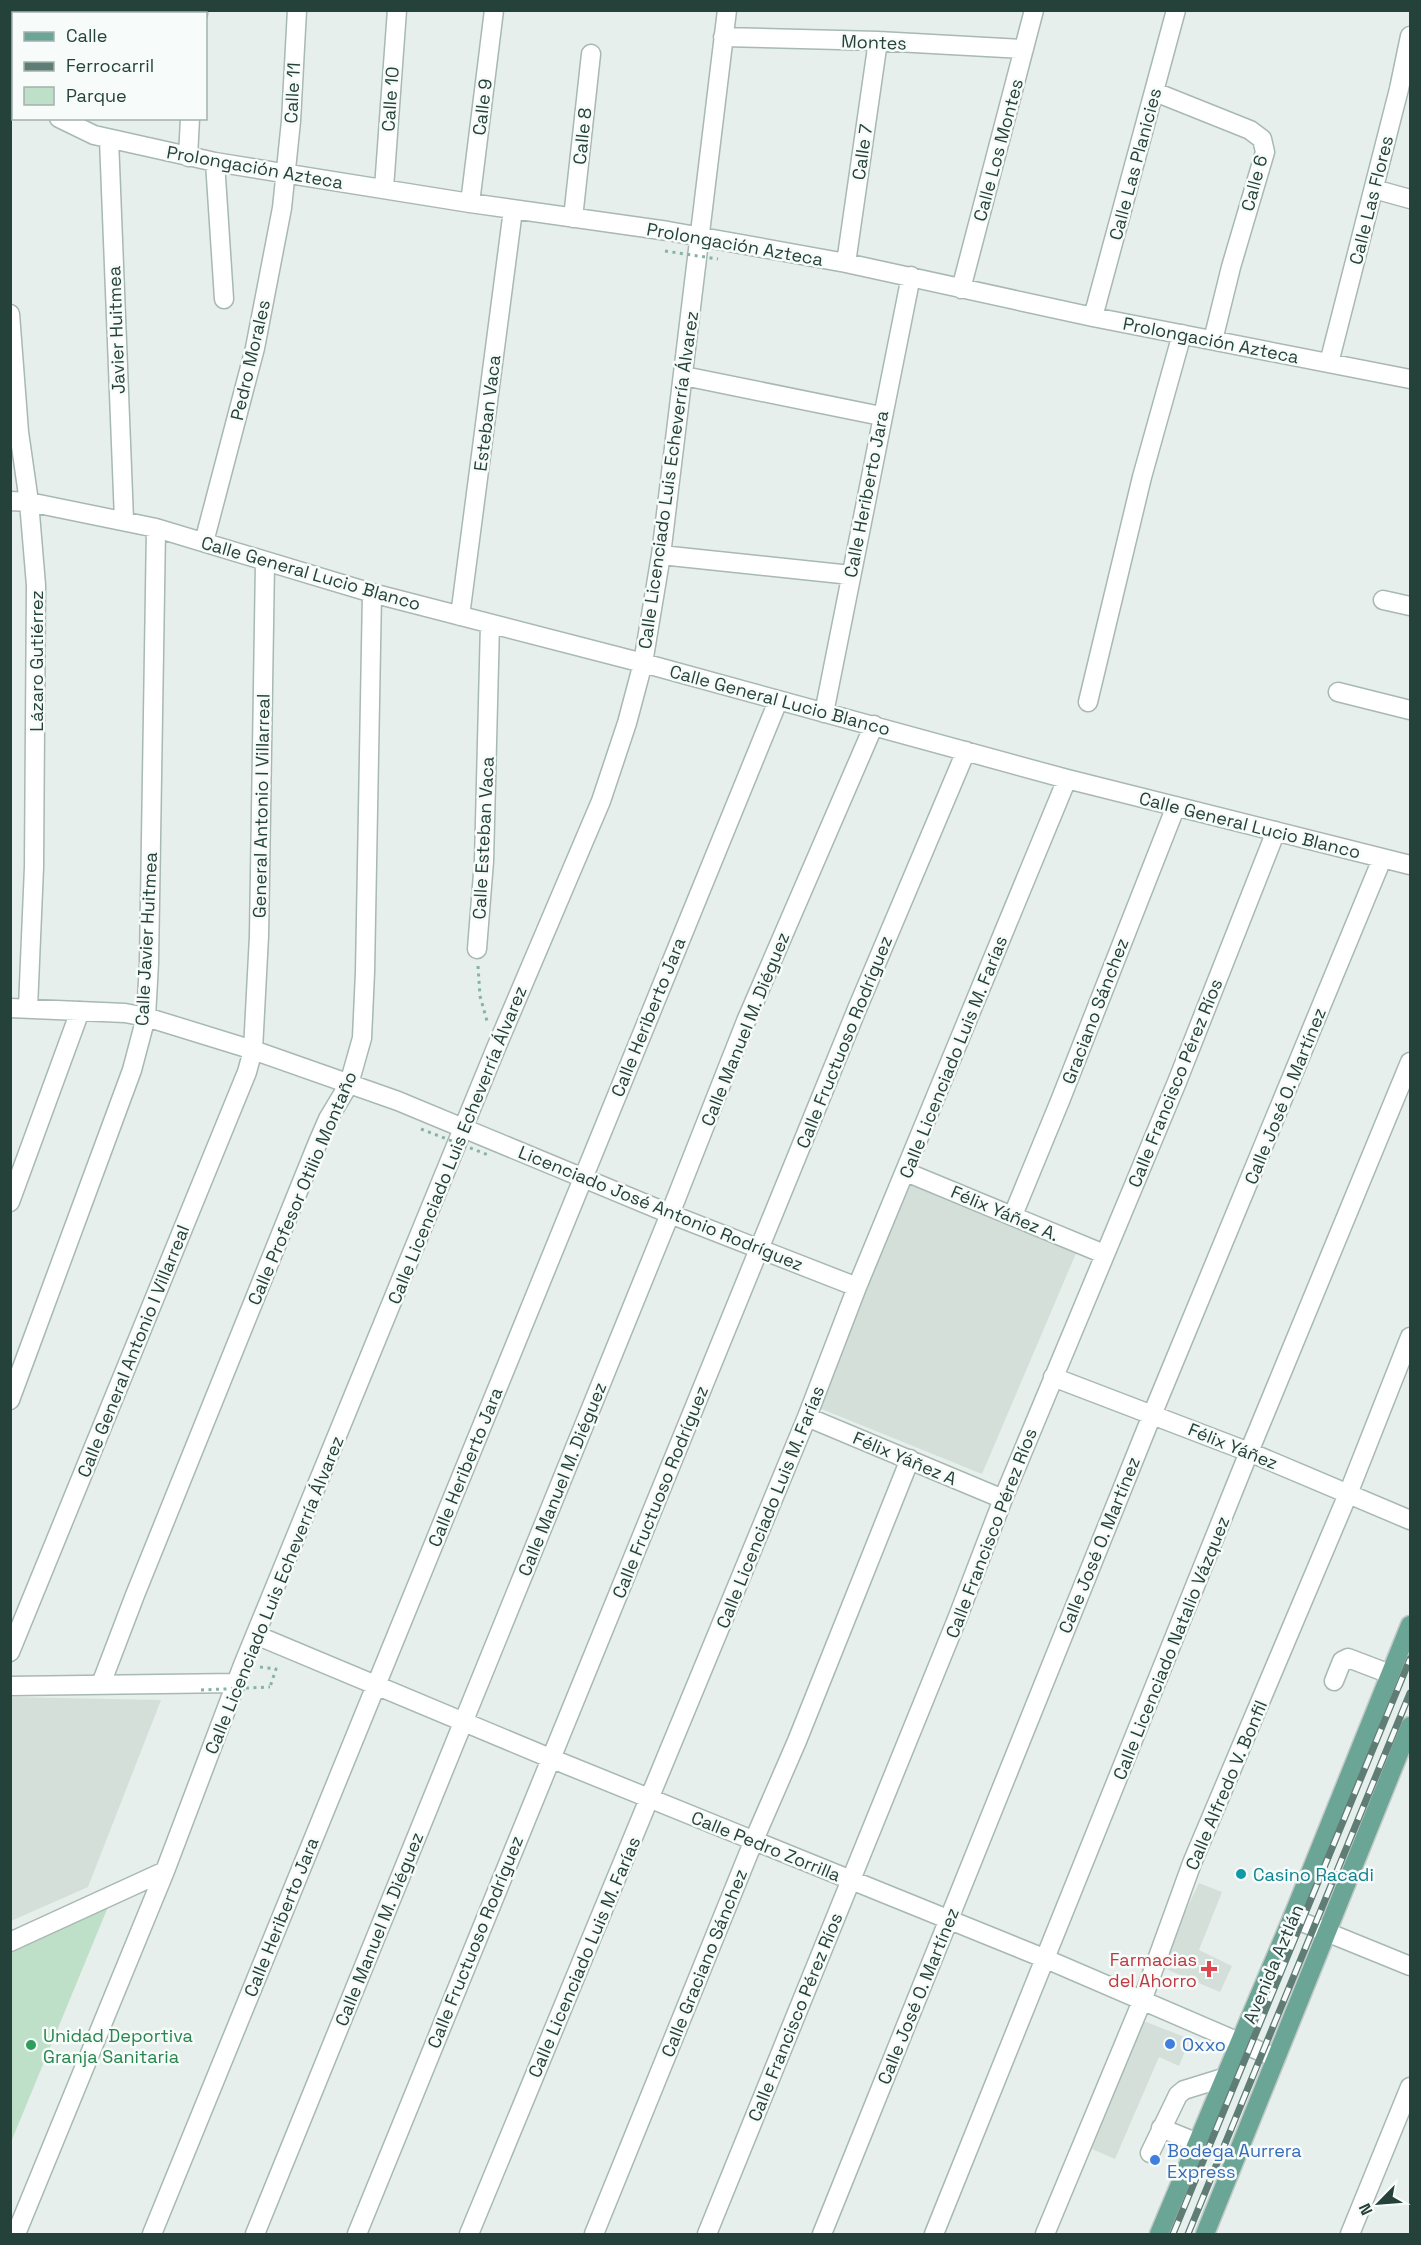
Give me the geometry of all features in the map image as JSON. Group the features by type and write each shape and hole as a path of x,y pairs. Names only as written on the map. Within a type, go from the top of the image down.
{"main road":[{"name":"Avenida Aztlán","path":"1159,2235 1292,1918 1410,1625"},
{"name":"Avenida Aztlán","path":"1205,2235 1410,1726"}],"street":[{"name":"Calle 11","path":"287,175 297,10"},
{"name":"Calle 10","path":"384,188 397,10"},
{"name":"Calle 9","path":"470,203 494,10"},
{"name":"Calle Licenciado Luis Echeverría Álvarez","path":"16,2235 165,1871 236,1683 496,1048 601,801 627,723 643,663 662,555 727,10"},
{"name":"Calle Los Montes","path":"961,289 1034,10"},
{"name":"Calle Las Planicies","path":"1093,317 1176,10"},
{"name":"Calle Las Flores","path":"1329,363 1399,89 1410,36"},
{"name":"Montes","path":"723,38 878,41 1024,49"},
{"name":"Calle 7","path":"846,263 878,41"},
{"name":"Calle 8","path":"573,218 591,54"},
{"name":"Calle 6","path":"1155,92 1250,130 1262,139 1265,152 1231,267 1213,340"},
{"name":"Prolongación Azteca","path":"65,120 215,162 513,210 701,237 846,263 1093,317 1410,379"},
{"path":"188,156 190,120"},
{"name":"Javier Huitmea","path":"99,131 124,520"},
{"path":"215,162 224,299"},
{"name":"Pedro Morales","path":"204,542 255,348 274,256 287,175"},
{"path":"1374,189 1410,200"},
{"name":"Esteban Vaca","path":"460,616 513,210"},
{"name":"Calle Heriberto Jara","path":"824,713 881,416 911,276"},
{"name":"Lázaro Gutiérrez","path":"10,314 19,432 36,574 34,867 19,1008"},
{"path":"1088,702 1142,477 1182,334"},
{"path":"684,376 881,416"},
{"name":"Calle General Lucio Blanco","path":"10,501 29,502 156,528 372,593 643,663 1067,778 1410,865"},
{"name":"Calle Javier Huitmea","path":"10,1400 132,1070 146,1017 156,528"},
{"path":"662,555 851,575"},
{"name":"General Antonio I Villarreal","path":"253,1050 259,936 265,562"},
{"name":"Calle Profesor Otilio Montaño","path":"101,1684 318,1142 328,1119 349,1084 362,1038 372,593"},
{"path":"1383,600 1410,606"},
{"name":"Calle Esteban Vaca","path":"477,949 484,861 490,624"},
{"path":"1338,692 1410,710"},
{"name":"Calle Heriberto Jara","path":"152,2235 778,701"},
{"name":"Calle Manuel M. Diéguez","path":"255,2235 670,1214 746,1021 874,725"},
{"name":"Calle Fructuoso Rodríguez","path":"357,2235 550,1758 966,751"},
{"name":"Calle Licenciado Luis M. Farías","path":"469,2235 807,1417 857,1287 1067,778"},
{"name":"Graciano Sánchez","path":"1013,1215 1176,806"},
{"name":"Calle Francisco Pérez Ríos","path":"707,2235 953,1630 1003,1499 1177,1082 1276,831"},
{"name":"Calle José O. Martínez","path":"822,2235 1152,1414 1382,859"},
{"name":"Licenciado José Antonio Rodríguez","path":"19,1008 109,1011 146,1017 253,1050 465,1128 670,1214 857,1287"},
{"path":"10,1202 80,1011"},
{"name":"Calle General Antonio I Villarreal","path":"10,1652 247,1072 253,1050"},
{"name":"Calle Licenciado Natalio Vázquez","path":"934,2235 1249,1452 1410,1062"},
{"name":"Félix Yáñez A.","path":"906,1172 1104,1254"},
{"name":"Calle Alfredo V. Bonfil","path":"1046,2235 1142,2001 1192,1863 1348,1494 1410,1337"},
{"name":"Félix Yáñez","path":"1053,1377 1249,1452 1410,1520"},
{"name":"Félix Yáñez A","path":"807,1417 1003,1499"},
{"name":"Calle Graciano Sánchez","path":"594,2235 754,1840 797,1742 909,1459"},
{"name":"Calle Pedro Zorrilla","path":"256,1635 550,1758 1046,1959 1276,2058"},
{"path":"1334,1681 1342,1661 1348,1658 1390,1674"},
{"path":"10,1686 236,1683"},
{"path":"10,1942 165,1871"},
{"path":"1292,1918 1410,1966"},
{"path":"1150,2153 1174,2102 1184,2090 1226,2077"},
{"path":"1350,2235 1410,2087"},
{"path":"1161,2128 1198,2143"}],"path":[{"path":"665,250 718,259"},
{"path":"477,949 480,996 496,1048"},
{"path":"421,1129 491,1156"},
{"path":"201,1690 270,1688 276,1670"}],"shaded area":[{"path":"907,1182 1077,1251 982,1474 819,1408"},
{"path":"11,1697 161,1700 88,1887 11,1921"},
{"path":"1199,1883 1222,1892 1199,1950 1232,1966 1220,1992 1159,1966"},
{"path":"1141,2020 1190,2039 1179,2066 1159,2057 1115,2159 1092,2149"}],"green space":[{"name":"Unidad Deportiva Granja Sanitaria","path":"110,1902 11,2142 11,1947"}],"railway":[{"path":"1173,2234 1410,1659"},
{"path":"1188,2234 1410,1693"}],"place":[{"name":"Casino Racadi","path":"1241,1874"},
{"name":"Farmacias del Ahorro","path":"1209,1969"},
{"name":"Oxxo","path":"1170,2044"},
{"name":"Unidad Deportiva Granja Sanitaria","path":"31,2045"},
{"name":"Bodega Aurrera Express","path":"1155,2160"}]}
